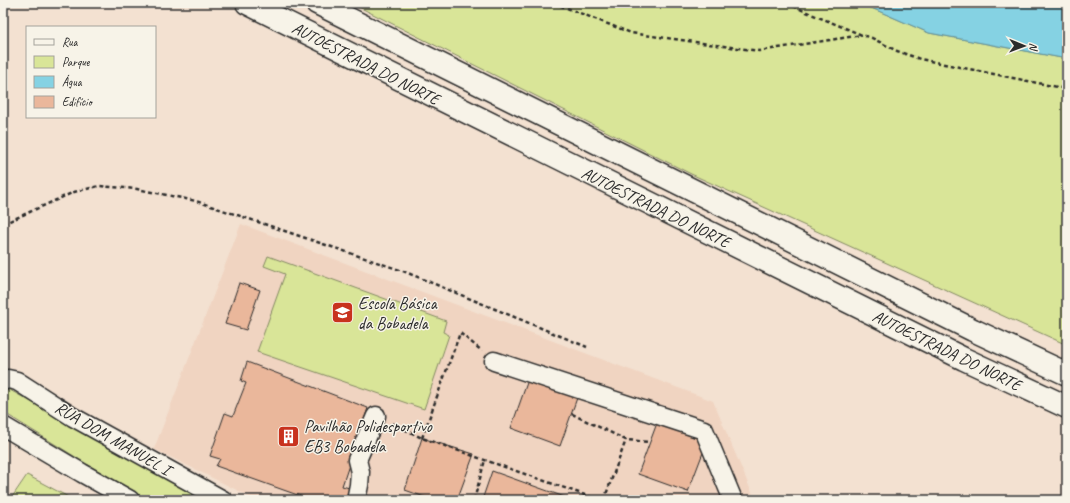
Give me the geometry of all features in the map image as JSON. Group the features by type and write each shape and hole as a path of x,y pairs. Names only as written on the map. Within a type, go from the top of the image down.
{"highway":[{"name":"AUTOESTRADA DO NORTE","path":"247,3 942,348 1067,408"},
{"name":"AUTOESTRADA DO NORTE","path":"316,3 952,320 1067,374"}],"street":[{"path":"494,361 704,430 733,500"},
{"name":"RUA DOM MANUEL I","path":"3,382 8,379 17,381 73,417 223,500"},
{"path":"356,500 360,484 360,472 357,460 376,416"},
{"path":"3,426 130,500"}],"path":[{"path":"554,3 631,33 759,52 862,35"},
{"path":"787,3 810,14 872,38 897,51 920,59 1067,89"},
{"path":"3,224 74,192 100,186 137,189 196,201 403,271 587,347"},
{"path":"422,438 460,333 494,361"},
{"path":"572,414 626,440 650,442"},
{"path":"376,416 422,438 599,500"},
{"path":"604,500 626,440"},
{"path":"474,500 485,460"}],"shaded area":[{"name":"Escola Básica da Bobadela","path":"241,224 713,401 755,500 257,500 154,449"}],"green space":[{"path":"351,3 860,3 929,33 1067,59 1067,345 691,174"},
{"path":"268,256 446,321 443,332 449,335 424,409 257,352 285,274 264,266"},
{"path":"8,389 192,490 214,500 150,500 127,489 3,412 3,397"},
{"path":"27,475 74,500 10,500"}],"water":[{"path":"860,3 1067,3 1067,59 929,33"}],"building":[{"path":"239,283 260,290 246,330 225,324"},
{"name":"Pavilhão Polidesportivo EB3 Bobadela","path":"247,362 368,408 342,486 353,489 349,500 305,500 306,498 216,466 220,459 210,456 225,413 233,416 246,383 241,381"},
{"path":"529,377 578,395 560,446 511,428"},
{"path":"657,423 707,442 688,492 638,474"},
{"path":"422,438 474,454 457,500 433,500 405,490"},
{"path":"492,471 573,500 482,500"}],"place":[{"name":"Escola Básica da Bobadela","path":"342,313"},
{"name":"Pavilhão Polidesportivo EB3 Bobadela","path":"288,436"}]}
